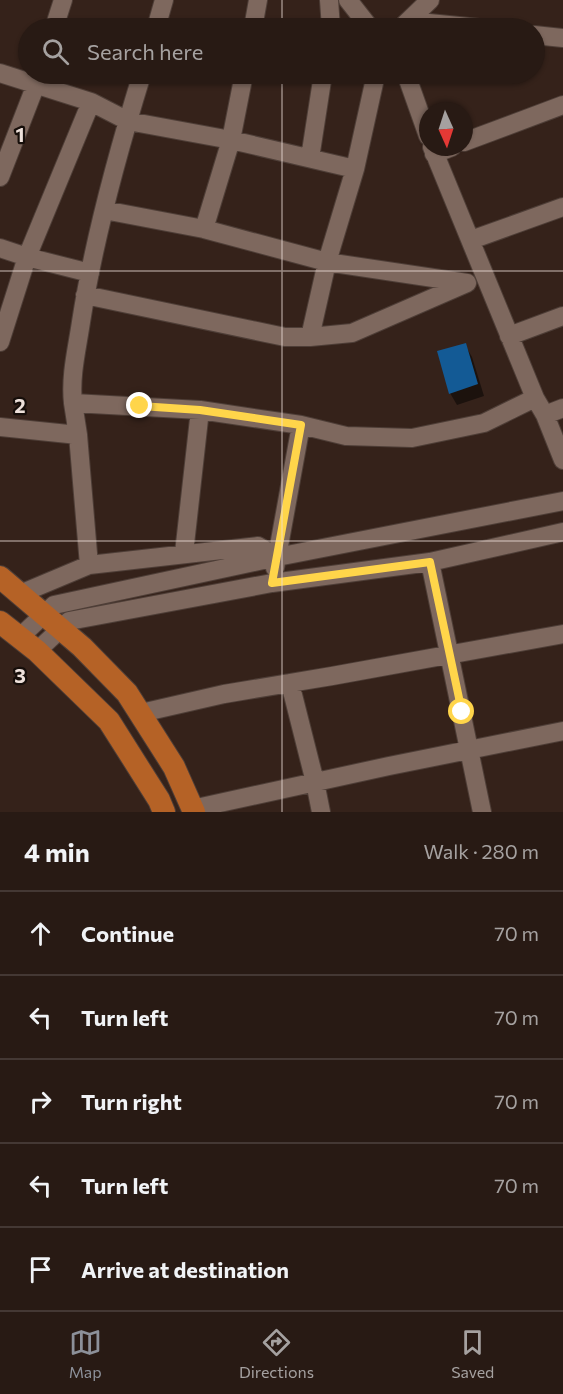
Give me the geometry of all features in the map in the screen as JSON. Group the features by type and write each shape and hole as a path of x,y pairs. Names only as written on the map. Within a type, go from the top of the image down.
{"main road":[{"path":"0,577 61,628 127,693 174,767 193,810"},
{"path":"0,622 28,644 109,721 159,800 164,812"}],"street":[{"path":"57,18 63,0"},
{"path":"159,18 164,0"},
{"path":"255,18 258,0"},
{"path":"329,0 330,18"},
{"path":"348,0 362,18"},
{"path":"412,18 430,0"},
{"path":"545,36 563,38"},
{"path":"0,73 18,76"},
{"path":"0,177 36,84"},
{"path":"50,84 128,121 231,140 355,169"},
{"path":"89,565 78,435 71,384 85,295 104,210 139,84"},
{"path":"204,229 231,140 242,84"},
{"path":"310,158 321,84"},
{"path":"310,337 327,262 355,169 374,84"},
{"path":"410,84 419,111"},
{"path":"0,342 27,257 91,102"},
{"path":"473,139 563,105"},
{"path":"436,156 509,336 535,398 545,414 563,460"},
{"path":"471,240 563,207"},
{"path":"104,210 204,229 327,262 467,283"},
{"path":"0,248 90,273"},
{"path":"85,295 285,337 310,337 352,333 467,283 486,280"},
{"path":"509,336 563,316"},
{"path":"73,403 200,410 301,425 346,436 412,438 484,423 535,398"},
{"path":"545,414 563,408"},
{"path":"184,553 200,410"},
{"path":"272,583 301,425"},
{"path":"0,427 78,435"},
{"path":"28,644 43,614 54,605 277,557 563,501"},
{"path":"28,644 61,628 69,621 272,583 430,562 563,532"},
{"path":"20,594 89,565 258,546 277,557"},
{"path":"430,562 482,812"},
{"path":"141,713 224,694 563,634"},
{"path":"290,683 321,812"},
{"path":"193,810 315,782 563,731"}],"building":[{"path":"466,343 478,384 449,394 437,351"}],"route":[{"path":"140,406 200,410 301,425 272,583 430,562 462,712"}]}
